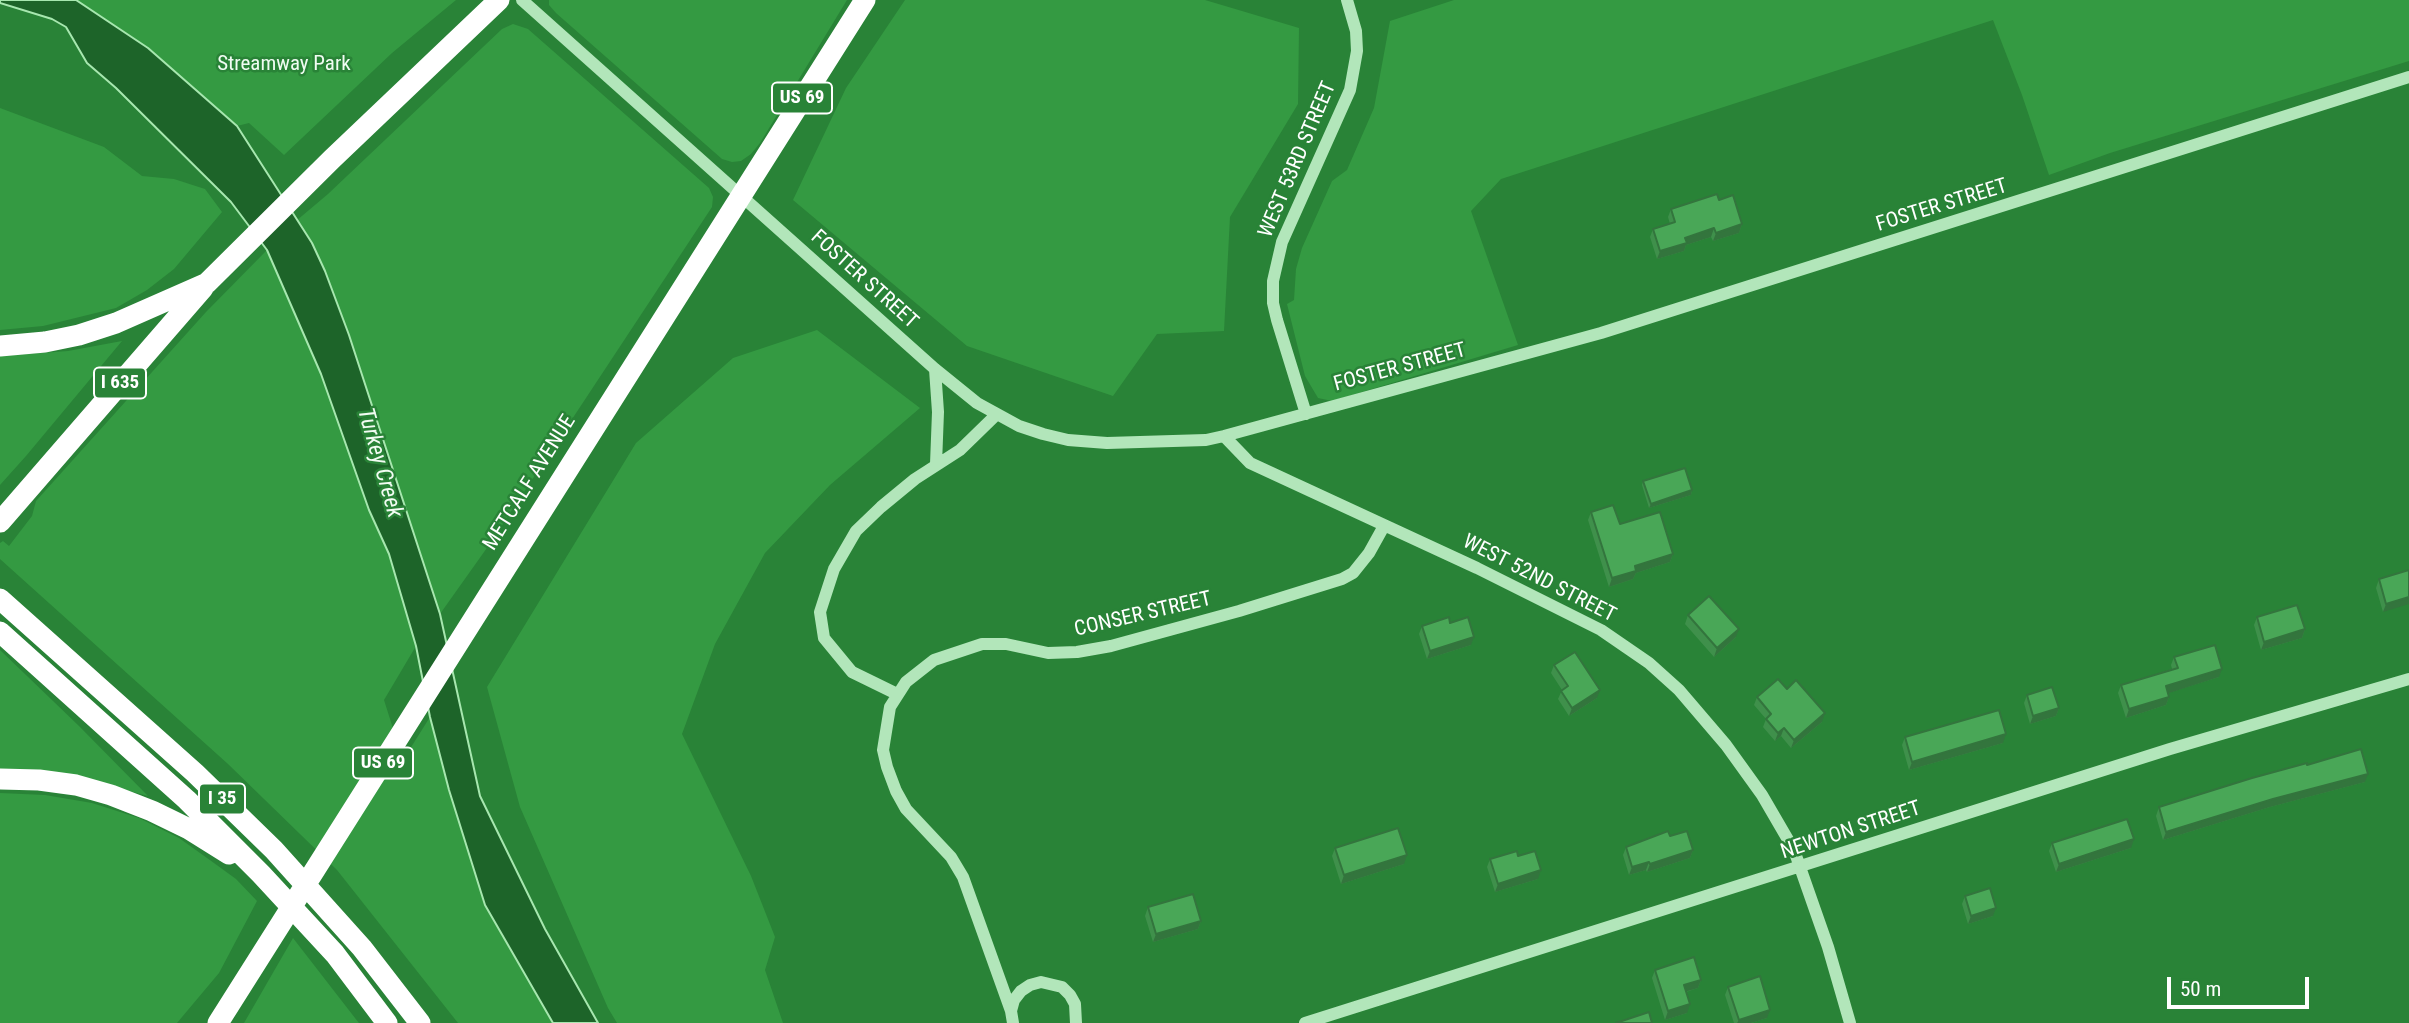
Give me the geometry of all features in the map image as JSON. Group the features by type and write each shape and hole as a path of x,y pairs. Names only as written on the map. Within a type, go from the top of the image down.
{"highway":[{"path":"0,346 45,342 79,335 117,323 207,284 332,159 499,0"},
{"name":"METCALF AVENUE","path":"239,993 865,0"},
{"name":"I 635","path":"0,522 207,284"},
{"name":"I 35","path":"0,599 195,773 274,850 362,948 421,1023"},
{"path":"0,632 187,800 261,874 335,954 387,1023"},
{"path":"0,779 76,785 111,795 189,829 261,874"},
{"path":"218,1023 239,993"},
{"name":"US 69","path":"205,1023 239,993"}],"street":[{"name":"FOSTER STREET","path":"522,0 935,369 977,403 1019,426 1068,440 1107,443 1206,440 1224,436 1638,321 2409,77"},
{"name":"WEST 53RD STREET","path":"1307,414 1277,320 1273,303 1273,281 1282,242 1350,90 1357,51 1356,30 1348,0"},
{"path":"935,369 938,412 936,464"},
{"path":"897,694 852,672 824,638 820,612 834,569 856,531 881,507 936,464 960,450 997,414"},
{"name":"WEST 52ND STREET","path":"1224,436 1250,463 1559,607 1601,630 1649,663 1679,690 1726,745 1762,795 1794,850 1850,1023"},
{"name":"CONSER STREET","path":"1012,1017 964,877 951,857 906,809 891,779 883,750 890,707 897,694 919,670 934,660 982,644 1006,643 1048,653 1077,652 1111,646 1342,579 1353,573 1369,554 1384,526"},
{"name":"NEWTON STREET","path":"1306,1023 2170,749 2409,679"},
{"path":"1012,1017 1014,1000 1021,991 1041,982 1052,983 1062,987 1070,995 1075,1004 1076,1023"}],"green space":[{"name":"Streamway Park","path":"76,0 456,0 392,53 284,155 249,123 237,126 148,48"},
{"path":"549,0 847,0 760,143 741,161 732,162 722,159 556,13 549,5"},
{"path":"905,0 1205,0 1299,28 1298,104 1230,217 1224,331 1157,334 1113,396 967,346 793,200 846,88"},
{"path":"1454,0 2409,0 2409,61 2110,153 2049,175 1993,20 1501,179 1471,211 1518,345 1332,401 1318,398 1305,376 1287,304 1294,300 1296,269 1302,248 1332,181 1347,170 1374,108 1390,21"},
{"path":"513,24 528,29 709,188 713,197 712,207 489,545 440,614 325,271 296,221 502,29"},
{"path":"0,108 104,147 142,176 174,179 205,189 222,212 174,269 147,290 116,308 43,326 0,330"},
{"path":"267,250 321,374 369,510 389,554 416,646 384,700 403,760 430,717 485,905 553,1023 458,1023 337,870 228,764 0,559 0,543 3,541 9,546 32,516 36,501 206,312"},
{"path":"817,330 920,408 830,485 765,553 715,644 682,734 751,876 775,937 765,970 783,1023 617,1023 520,807 487,687 636,443 733,358"},
{"path":"122,341 0,485 0,356 68,351"},
{"path":"0,650 148,796 65,774 0,773"},
{"path":"0,793 45,795 92,803 139,818 179,838 236,879 257,901 219,973 177,1023 0,1023"},
{"path":"293,938 355,1018 359,1023 244,1023"}],"water":[{"name":"Turkey Creek","path":"0,0 76,0 148,48 237,126 312,243 349,335 440,614 480,796 545,929 598,1023 553,1023 485,905 449,790 430,717 416,646 389,554 369,510 321,374 267,250 231,202 116,88 87,63 66,27 52,19 0,3"}],"building":[{"path":"1717,194 1719,200 1733,195 1742,224 1716,233 1714,228 1685,238 1687,243 1660,251 1653,229 1675,222 1671,209"},
{"path":"1685,468 1692,490 1651,504 1643,481"},
{"path":"1613,505 1620,524 1660,512 1673,554 1635,566 1636,571 1612,578 1591,512"},
{"path":"2409,570 2409,597 2386,604 2379,579"},
{"path":"1709,596 1739,629 1717,648 1688,615"},
{"path":"2297,605 2305,629 2264,642 2257,617"},
{"path":"1449,617 1450,623 1468,617 1474,637 1430,651 1422,626"},
{"path":"2215,645 2222,669 2166,686 2169,697 2129,709 2121,685 2178,668 2174,657"},
{"path":"1575,652 1600,690 1572,708 1561,691 1568,686 1554,665"},
{"path":"1778,679 1787,689 1796,680 1825,713 1794,740 1784,728 1778,733 1766,719 1771,714 1757,697"},
{"path":"2052,687 2059,708 2033,716 2027,695"},
{"path":"1999,710 2006,734 1912,762 1905,737"},
{"path":"2361,749 2368,774 2273,799 2166,832 2159,807 2252,778"},
{"path":"2127,819 2134,839 2059,864 2052,843"},
{"path":"1398,828 1407,855 1344,875 1335,848"},
{"path":"1668,831 1670,836 1687,831 1693,850 1632,867 1626,847"},
{"path":"1517,851 1518,856 1535,851 1541,870 1498,884 1490,859"},
{"path":"1990,888 1996,908 1971,916 1965,896"},
{"path":"1193,894 1201,921 1156,934 1148,907"},
{"path":"1694,957 1701,980 1684,985 1690,1004 1668,1011 1655,970"},
{"path":"1760,976 1770,1010 1739,1020 1728,987"},
{"path":"1649,1012 1652,1023 1616,1023"}]}
